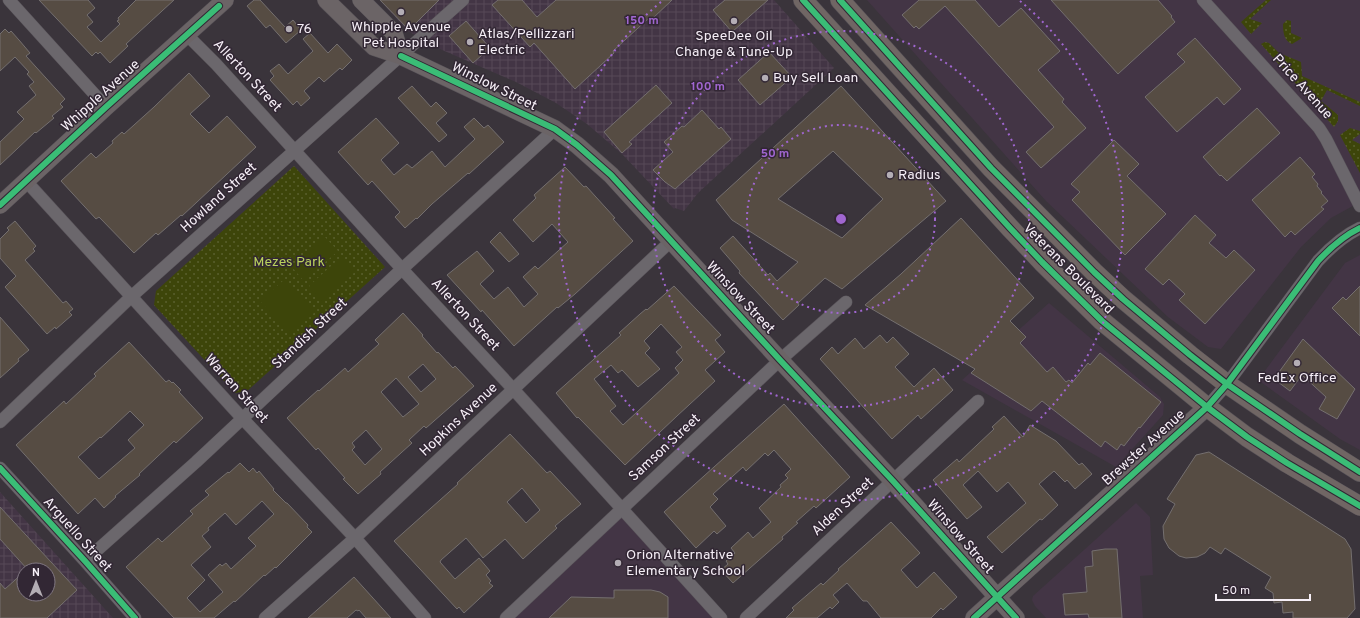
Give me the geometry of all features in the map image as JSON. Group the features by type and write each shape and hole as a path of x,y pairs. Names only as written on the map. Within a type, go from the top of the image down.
{"main road":[{"name":"Veterans Boulevard","path":"803,0 1042,262 1102,321 1207,407 1247,436 1287,463 1360,506"},
{"name":"Veterans Boulevard","path":"840,0 991,168 1094,272 1153,325 1227,384 1306,438 1360,472"},
{"path":"861,64 878,73 901,93 917,110 932,118 948,120"}],"street":[{"path":"8,0 106,107"},
{"name":"Whipple Avenue","path":"0,205 225,0"},
{"name":"Winslow Street","path":"326,0 374,47 401,56 555,129 577,145 611,175 780,360 894,480 1016,618"},
{"path":"361,0 394,33 401,56"},
{"name":"Howland Street","path":"0,422 132,296 463,0"},
{"name":"Price Avenue","path":"1203,0 1319,128 1360,206"},
{"name":"Allerton Street","path":"187,35 216,64 295,150 720,618"},
{"name":"Standish Street","path":"85,561 196,462 402,269 555,129"},
{"name":"Warren Street","path":"26,181 242,418 355,538 425,618"},
{"name":"Brewster Avenue","path":"974,618 1207,407 1227,384 1318,261 1333,245 1347,234 1360,228"},
{"name":"Hopkins Avenue","path":"265,618 355,538 672,241"},
{"name":"Samson Street","path":"506,618 780,360 846,302"},
{"name":"Alden Street","path":"746,618 978,401"},
{"name":"Arguello Street","path":"0,468 135,618"}],"shaded area":[{"path":"380,0 774,0 834,68 698,193 684,211 674,209 622,154 587,124 556,103 516,82 440,49 408,31"},
{"path":"867,0 1360,0 1360,202 1331,218 1301,247 1221,349 1208,347 1168,317 1046,201"},
{"path":"1360,255 1360,450 1340,439 1258,380 1345,263"},
{"path":"1049,303 1160,397 1164,404 1163,415 1116,467 962,380"},
{"path":"0,492 113,618 0,618"},
{"path":"1136,503 1150,517 1153,575 1140,576 1143,618 1046,618 1035,606 1032,600 1033,596"},
{"name":"Orion Alternative Elementary School","path":"622,509 721,618 506,618"}],"green space":[{"path":"1266,0 1271,0 1250,19 1262,23 1251,34 1241,22"},
{"path":"1287,20 1291,21 1291,33 1302,38 1292,44 1287,41 1284,33 1283,24"},
{"path":"1265,42 1269,43 1279,53 1301,62 1302,76 1360,102 1360,106 1327,90 1321,101 1338,115 1338,121 1334,127 1261,44"},
{"path":"1350,128 1360,131 1360,134 1352,140 1360,144 1360,173 1340,135"},
{"name":"Mezes Park","path":"294,166 385,267 247,391 235,393 154,305 156,291"},
{"path":"324,236 338,251 304,281 291,266"},
{"path":"342,256 356,271 322,301 309,286"},
{"path":"285,279 315,312 290,334 260,301"}],"building":[{"path":"39,0 88,0 95,8 87,15 93,22 87,27 101,42 120,24 117,21 119,20 118,18 136,0 174,0 126,44 128,46 110,63 100,52 98,54 96,52 92,56"},
{"path":"254,0 260,0 285,27 293,20 301,30 286,43 270,25 266,28 247,6"},
{"path":"380,0 439,0 409,30"},
{"path":"498,0 522,0 537,17 556,0 672,0 652,19 650,17 575,89 534,43 530,47 492,5"},
{"name":"SpeeDee Oil Change & Tune-Up","path":"725,0 768,0 732,32 713,10"},
{"path":"919,0 975,0 999,27 1021,8 1060,51 1038,70 1064,99 1062,102 1086,128 1041,168 1026,152 1054,127 945,6 919,29 916,26 914,28 902,15"},
{"path":"1051,0 1158,0 1172,16 1171,17 1175,22 1118,74"},
{"name":"Atlas/Pellizzari Electric","path":"466,21 490,48 473,63 449,36"},
{"path":"5,29 9,33 11,31 19,40 30,53 26,56 65,99 60,104 63,107 52,116 54,118 36,133 35,132 0,165 0,142 24,119 17,112 36,95 29,86 34,82 27,74 29,72 15,57 0,71 0,34"},
{"path":"310,33 328,53 337,44 352,60 342,70 340,68 324,82 319,77 304,91 310,98 301,106 297,101 293,105 270,80 274,76 270,71 279,64 288,74 313,51 303,39"},
{"path":"1195,38 1241,89 1224,105 1217,97 1177,132 1145,97 1185,62 1177,54"},
{"name":"Buy Sell Loan","path":"769,52 792,77 760,105 738,80"},
{"path":"189,73 210,96 190,114 209,133 227,116 256,147 182,216 181,215 158,235 156,233 134,253 99,217 96,219 61,181 91,153 96,158 113,143 112,141 122,132 124,134"},
{"path":"656,85 672,103 629,142 632,144 622,153 604,132"},
{"path":"412,86 431,107 436,102 447,113 436,123 447,135 439,142 398,98"},
{"name":"Radius","path":"841,86 946,201 842,289 825,278 798,303 799,305 783,320 739,273 740,271 720,248 733,236 768,275 770,273 777,281 798,262 732,220 716,200","holes":["833,151 883,199 842,238 778,199"]},
{"path":"1257,108 1280,133 1227,181 1221,175 1220,176 1203,157"},
{"path":"702,110 719,129 721,127 731,139 675,189 665,182 653,170 673,152 664,142 682,126 684,127"},
{"path":"376,118 399,143 381,160 394,175 407,164 412,168 432,151 445,167 475,139 464,127 474,118 484,128 488,125 504,142 469,174 468,173 405,228 395,217 400,212 372,181 368,185 338,152"},
{"path":"1114,140 1139,164 1127,176 1166,214 1125,255 1072,200 1080,192 1071,184"},
{"path":"1300,157 1315,174 1312,177 1318,184 1317,186 1322,192 1321,193 1328,201 1321,207 1324,209 1295,235 1291,231 1285,237 1252,200"},
{"path":"565,167 584,187 586,186 615,218 613,219 633,241 575,294 558,308 557,307 514,346 482,310 481,312 447,275 477,251 494,271 480,284 494,299 508,287 524,307 538,294 523,277 535,266 538,269 568,242 552,224 533,242 513,220 536,198 534,195"},
{"path":"1195,215 1216,235 1209,243 1226,258 1234,250 1255,270 1205,324 1179,300 1185,294 1169,279 1163,285 1145,269"},
{"path":"961,218 1034,298 1010,321 1026,337 1020,343 1047,372 1053,367 1066,382 1069,380 1072,383 1088,363 1090,365 1100,353 1161,402 1124,446 1121,444 1117,450 1105,441 1101,447 1042,401 1031,411 971,373 975,369 865,305 901,274"},
{"path":"15,221 36,246 33,249 35,251 25,260 63,303 66,301 73,309 69,312 72,315 56,329 55,327 47,334 5,287 16,276 0,258 0,239 9,230 7,228"},
{"path":"500,232 519,254 509,262 490,242"},
{"path":"674,286 721,335 715,340 725,352 705,370 715,381 625,465 578,417 577,418 556,393 621,335 619,333 646,309 647,310","holes":["661,324 682,347 676,352 683,360 675,368 679,373 623,425 610,411 616,406 594,379 611,365 618,373 622,370 638,387 660,369 645,353 650,348 644,341"]},
{"path":"1360,286 1360,336 1332,308 1343,297 1346,300"},
{"path":"403,313 437,353 438,352 453,368 455,366 474,386 426,428 424,426 409,440 412,443 380,472 381,474 358,494 343,479 345,478 318,448 316,450 287,418 345,368 348,372 379,344 375,340","holes":["423,364 436,379 421,392 408,377","396,378 419,404 403,417 381,392","366,430 382,449 365,465 352,450 355,447 352,443"]},
{"path":"0,317 29,350 0,378"},
{"path":"880,335 887,343 893,337 909,354 895,367 914,387 934,368 953,390 921,419 918,415 892,439 820,359 832,347 838,354 855,338 864,349"},
{"path":"1303,339 1355,389 1337,419 1319,409 1326,397 1302,375 1290,391 1274,379"},
{"path":"129,342 166,382 169,380 172,383 173,382 181,390 179,392 203,418 176,443 174,441 104,508 95,498 78,514 16,445 64,401 66,404 96,376 94,374","holes":["130,411 144,425 128,440 135,448 99,479 78,457"]},
{"path":"784,404 850,477 816,508 814,506 796,522 798,523 782,537 783,539 733,583 721,570 728,564 726,561 735,553 731,548 748,532 753,538 771,522 759,508 781,487 780,485 788,478 785,475 791,469 774,450 768,456 765,453 746,471 743,467 713,494 718,499 710,507 726,526 717,534 714,531 696,548 664,512"},
{"path":"1004,416 1023,437 1030,425 1056,441 1079,465 1082,463 1092,474 1075,489 1067,480 1065,482 1054,471 1039,484 1058,505 1002,553 987,537 1026,503 1008,482 997,492 978,471 963,485 982,507 967,519 933,480 957,459 959,462 994,429 992,427"},
{"path":"510,434 547,473 550,471 581,504 555,526 557,528 523,559 505,539 483,558 466,538 441,560 440,562 455,579 479,558 490,571 486,575 491,581 489,583 493,586 464,613 459,607 457,609 394,541 458,484 457,483","holes":["522,488 540,510 526,523 507,502"]},
{"path":"1209,452 1345,539 1351,549 1355,609 1347,618 1293,618 1293,612 1283,613 1282,602 1274,603 1273,593 1265,588 1271,577 1225,548 1221,554 1210,547 1205,553 1197,557 1186,558 1179,556 1169,548 1164,539 1163,526 1175,504 1167,499 1196,455"},
{"path":"240,463 249,472 253,468 257,473 259,471 274,489 273,490 308,525 307,527 312,532 276,568 275,567 265,576 264,575 235,602 234,601 214,618 174,618 126,567 158,538 162,542 193,514 190,511 209,495 205,491 228,472 229,473","holes":["262,501 274,514 248,538 256,546 231,569 226,563 222,566 220,564 208,575 223,592 200,612 187,598 205,580 191,565 211,547 202,536 209,530 208,528 225,513 236,525"]},
{"path":"0,507 51,562 21,562 0,539"},
{"path":"891,522 920,553 901,570 917,588 934,572 957,597 943,610 941,608 931,618 881,618 867,601 863,601 847,583 833,595 839,602 832,609 830,607 817,618 786,618 794,610 792,608 821,583 823,585 839,570 838,569"},
{"path":"1117,549 1122,618 1089,618 1088,614 1065,615 1063,594 1087,592 1085,567 1093,566 1092,551"},
{"path":"56,567 77,590 47,618 0,618 0,583 5,589 16,579 16,602 56,602"},
{"path":"354,577 391,618 366,618 359,610 356,610 347,618 308,618"},
{"path":"614,590 651,590 660,592 668,597 668,618 549,618 571,597 614,598"}],"cycle path":[{"path":"803,0 1010,228 1102,321 1207,407 1247,437 1287,463 1360,506"},
{"path":"840,0 991,168 1094,272 1123,299 1227,384 1300,434 1360,472"},
{"path":"0,205 106,107 219,6"},
{"path":"401,56 555,129 577,145 611,175 893,481 1016,618"},
{"path":"974,618 1207,407 1227,384 1318,261 1338,242 1360,228"},
{"path":"0,468 135,618"}],"place":[{"name":"Whipple Avenue Pet Hospital","path":"401,12"},
{"name":"SpeeDee Oil Change & Tune-Up","path":"734,21"},
{"name":"76","path":"289,29"},
{"name":"Atlas/Pellizzari Electric","path":"470,42"},
{"name":"Buy Sell Loan","path":"765,78"},
{"name":"Radius","path":"890,175"},
{"name":"FedEx Office","path":"1297,363"},
{"name":"Orion Alternative Elementary School","path":"618,563"}]}
